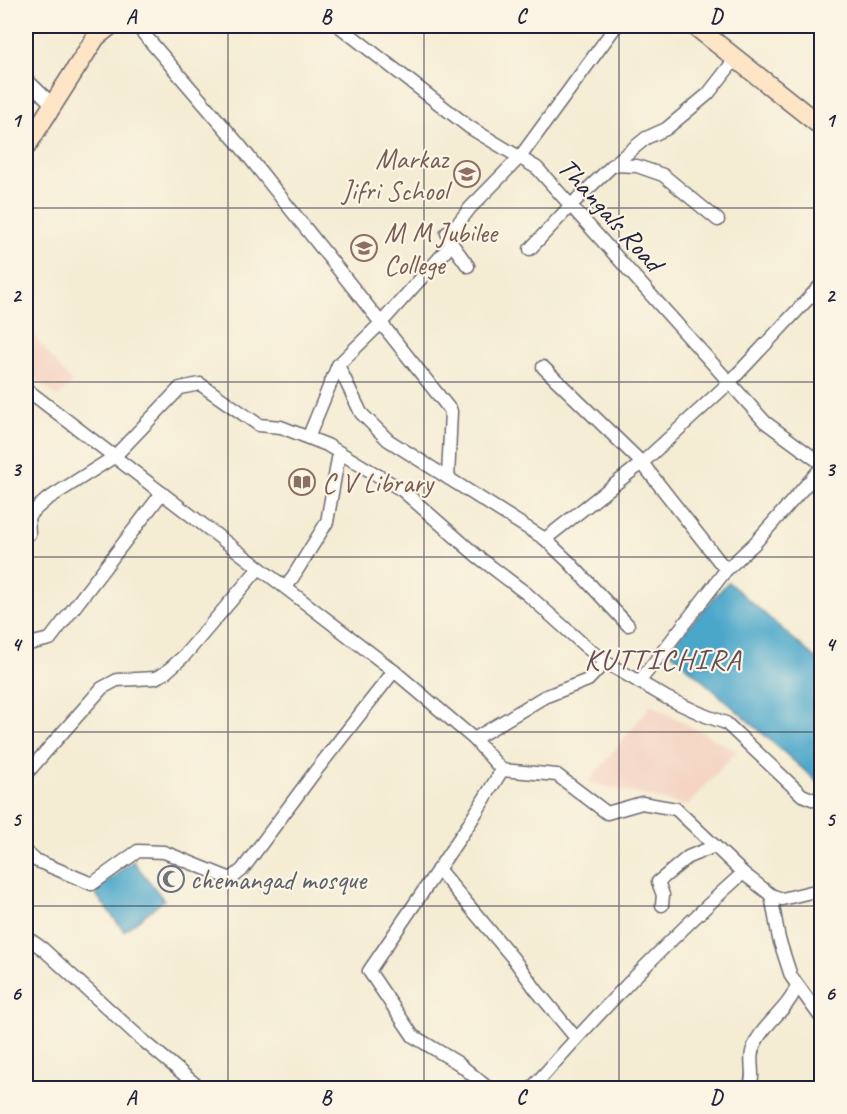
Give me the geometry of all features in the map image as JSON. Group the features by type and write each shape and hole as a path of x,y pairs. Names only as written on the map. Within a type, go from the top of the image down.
{"main road":[{"path":"26,147 96,37 110,26"},
{"path":"694,26 822,127"}],"street":[{"path":"137,26 241,147 451,411 448,478"},
{"name":"Thangals Road","path":"339,26 469,127 537,168 572,204 765,422 822,466"},
{"path":"468,266 447,233 520,157 615,26"},
{"path":"530,249 613,165 646,138 666,129 708,94 736,58"},
{"path":"26,79 52,105"},
{"path":"613,165 637,166 663,175 718,220"},
{"path":"308,438 338,365 380,324 452,244"},
{"path":"545,539 642,463 730,382 822,284"},
{"path":"338,365 361,413 388,440 545,539 628,625"},
{"path":"543,367 642,463 726,570"},
{"path":"29,534 28,516 46,500 114,457 180,388 200,384 259,425 281,427 308,438 339,453 402,490 477,556 528,594 605,662 667,698 726,723 802,795 817,801 822,800"},
{"path":"28,394 162,493 394,671 474,739 502,770 557,776 607,813 642,803 676,809 743,873 771,895 782,898 819,890 822,892"},
{"path":"286,588 327,522 339,453"},
{"path":"639,682 726,570 755,543 822,466"},
{"path":"26,638 33,643 42,643 50,639 162,493"},
{"path":"26,774 102,688 110,682 124,678 155,678 165,674 259,568"},
{"path":"474,739 544,697 588,680 605,662"},
{"path":"26,852 35,860 92,884 138,851 164,852 231,879 243,870 314,773 394,671"},
{"path":"488,1089 458,1063 413,1036 369,971 502,770"},
{"path":"662,905 663,895 658,882 688,857 715,846"},
{"path":"438,869 576,1038"},
{"path":"532,1089 576,1038 688,921 743,873"},
{"path":"771,895 779,939 791,976 822,1019"},
{"path":"26,937 43,949 200,1089"},
{"path":"748,1089 752,1083 752,1051 766,1027 793,997 797,985"}],"shaded area":[{"path":"26,326 72,383 58,397 26,372"},
{"path":"651,705 737,751 687,806 589,782"}],"water":[{"name":"KUTTICHIRA","path":"728,582 821,663 821,785 668,650"},
{"path":"133,861 164,900 124,931 94,892"}],"place":[{"name":"Markaz Jifri School","path":"467,174"},
{"name":"M M Jubilee College","path":"364,248"},
{"name":"C V Library","path":"302,482"},
{"name":"chemangad mosque","path":"171,879"}],"district":[{"name":"KUTTICHIRA","path":"663,659"}]}
